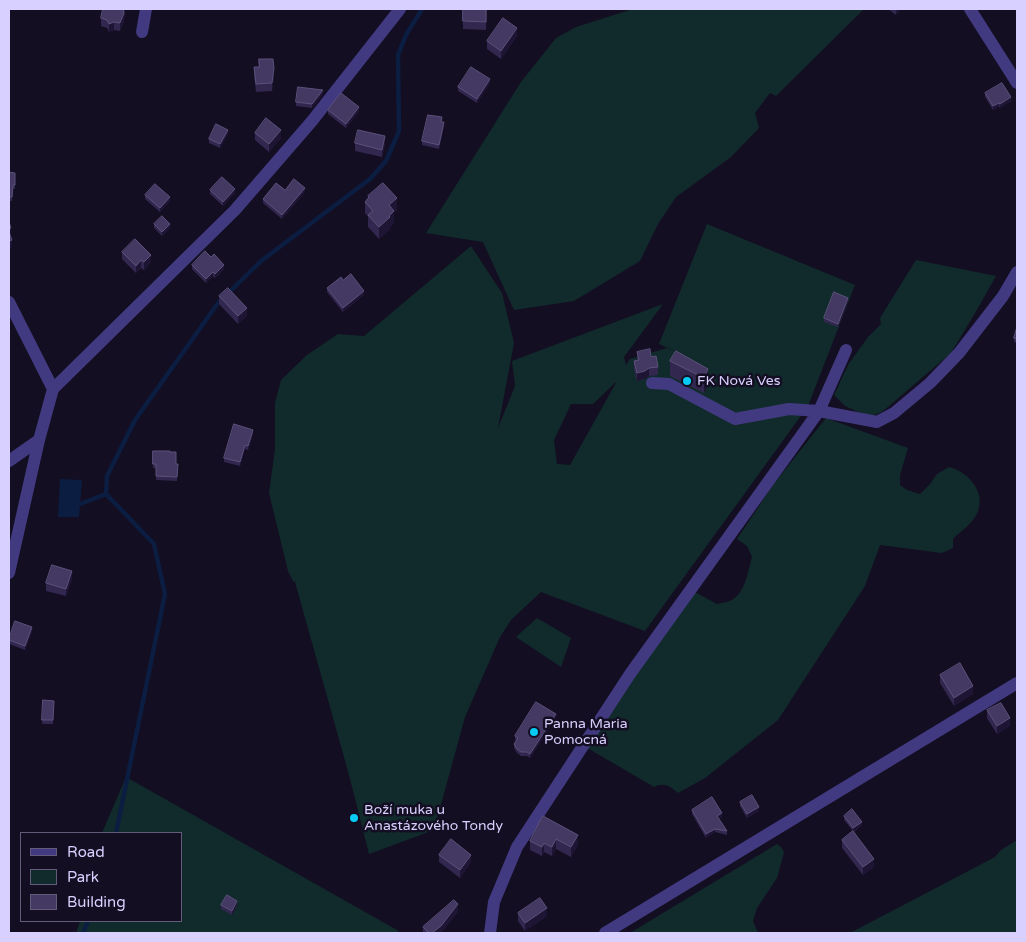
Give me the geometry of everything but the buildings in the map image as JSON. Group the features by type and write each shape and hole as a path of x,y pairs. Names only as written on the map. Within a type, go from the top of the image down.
{"street":[{"path":"142,32 146,9"},
{"path":"9,573 39,440 53,389 235,210 312,121 400,9"},
{"path":"970,9 1017,83"},
{"path":"652,383 669,384 735,420 789,409 819,411 877,422 894,413 930,383 959,354 1004,296 1017,272"},
{"path":"9,302 53,389"},
{"path":"490,933 494,902 517,847 630,674 819,411 846,350"},
{"path":"9,461 39,440"},
{"path":"605,933 1017,683"}],"green space":[{"path":"633,9 864,9 776,96 770,93 755,113 759,128 731,157 676,197 658,224 640,261 574,301 514,310 483,242 426,233 521,82 556,38 576,27"},
{"path":"707,224 855,285 808,406 645,631 541,592 511,620 500,637 465,717 434,830 369,854 295,582 288,571 269,493 275,449 275,403 281,380 307,355 338,334 364,336 471,246 502,293 514,343 498,428 515,386 512,361 663,304 624,357 626,365 630,359 667,348 691,358 659,344","holes":["617,381 570,465 557,464 554,440 571,404 593,404"]},
{"path":"916,260 996,276 951,353 882,412 869,417 845,406 834,395 848,365 868,337 881,324 880,318"},
{"path":"826,418 908,448 900,475 900,485 907,490 920,494 937,474 949,467 970,479 978,493 979,509 970,523 953,539 953,548 942,553 880,545 865,586 778,720 705,778 678,793 667,786 654,787 584,746 695,592 717,604 732,600 737,596 746,580 752,557 747,546 737,539 773,485"},
{"path":"537,618 571,638 561,667 516,637"},
{"path":"126,777 397,930 399,933 76,933 80,922 182,922 182,832 102,832"},
{"path":"1017,840 1017,933 850,933 995,857 1001,850"},
{"path":"777,844 784,852 777,878 757,908 753,921 758,933 630,933"}],"water":[{"path":"60,479 82,480 79,517 58,517"}],"waterway":[{"path":"116,832 165,594 154,544 106,494 107,476 135,420 218,303 261,261 370,179 386,161 399,131 398,55 406,35 422,9"},
{"path":"75,506 106,494"},
{"path":"83,933 88,922"}],"place":[{"name":"FK Nová Ves","path":"687,381"},
{"name":"Panna Maria Pomocná","path":"534,732"},
{"name":"Boží muka u Anastázového Tondy","path":"354,818"}]}
